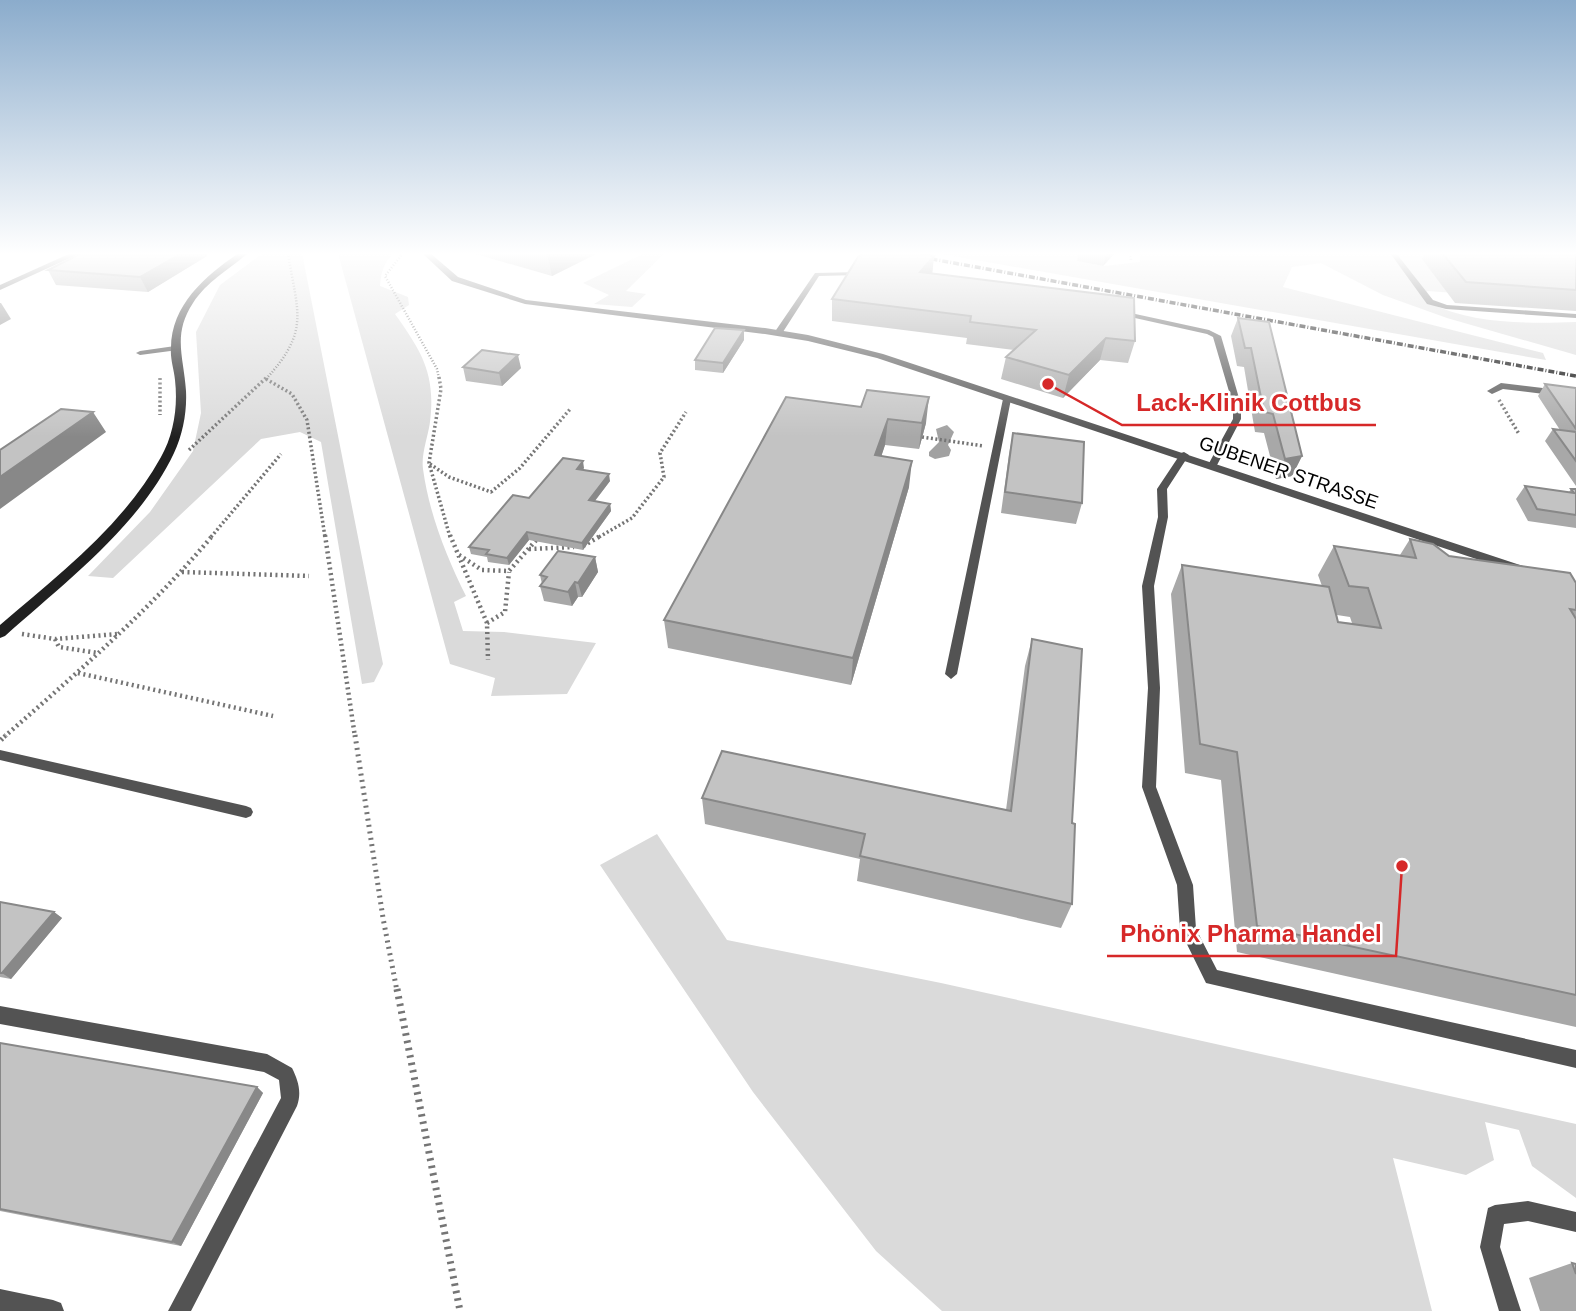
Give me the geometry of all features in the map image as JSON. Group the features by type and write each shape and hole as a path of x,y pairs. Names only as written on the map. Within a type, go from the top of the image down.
{"main road":[{"path":"3,628 89,552 122,517 147,487 167,454 180,417 181,382 174,348 183,314"}],"street":[{"name":"GUBENER STRASSE","path":"632,314 778,333 880,356 1184,455 1537,575"},
{"path":"1493,391 1501,386 1576,395"}],"lane":[{"path":"778,333 790,314"},
{"path":"1130,314 1217,336 1237,405 1237,419 1213,465"},
{"path":"1550,314 1576,316"},
{"path":"140,354 174,348"},
{"path":"951,674 1007,399"},
{"path":"1184,455 1162,489 1163,517 1148,586 1154,688 1149,787 1185,885 1188,930 1212,977 1576,1059"},
{"path":"0,755 246,812"},
{"path":"0,1015 267,1063 286,1074 290,1099 179,1311"},
{"path":"1510,1311 1490,1247 1495,1215 1528,1211 1576,1222"},
{"path":"0,1300 53,1311"}],"path":[{"path":"186,452 266,379 286,355 300,327 298,314"},
{"path":"406,314 437,369 441,389 429,463 433,486 487,623 488,660"},
{"path":"158,351 160,420"},
{"path":"266,379 284,385 300,402 307,420 383,918 460,1311"},
{"path":"1493,391 1519,434"},
{"path":"429,463 449,477 491,492 520,468 571,408"},
{"path":"529,549 586,545 632,518 664,477 660,453 686,412"},
{"path":"922,437 997,447"},
{"path":"0,741 78,673 182,572 281,454"},
{"path":"487,623 505,612 509,571 546,527"},
{"path":"458,554 482,570 509,571"},
{"path":"182,572 309,576"},
{"path":"22,634 55,639 119,634"},
{"path":"55,639 59,647 99,653"},
{"path":"78,673 273,716"}],"shaded area":[{"path":"205,314 314,314 383,664 374,682 362,684 321,442 300,432 261,439 113,578 88,576 150,512 193,451 201,413 196,332"},
{"path":"355,314 395,314 425,364 431,390 431,405 423,469 439,534 466,596 454,602 463,631 504,632 596,643 567,694 491,696 495,678 450,664"},
{"path":"1285,314 1390,314 1543,353 1546,360"},
{"path":"1436,314 1461,314 1501,321 1576,322 1576,355"},
{"path":"947,425 954,432 948,445 951,450 949,456 935,459 929,456 929,452 939,442 936,429"},
{"path":"657,834 727,940 941,983 1576,1124 1576,1198 1532,1166 1519,1130 1485,1122 1494,1160 1466,1175 1393,1158 1432,1311 942,1311 876,1251 753,1092 600,865"}],"building":[{"path":"956,314 1134,314 1135,341 1106,338 1069,375 1006,357 1036,330 970,322 971,316"},
{"path":"1238,318 1269,322 1302,456 1285,459 1273,414 1264,412 1251,348 1245,348"},
{"path":"715,328 744,330 723,363 695,360"},
{"path":"482,350 518,355 499,373 463,367"},
{"path":"1545,384 1576,388 1576,429"},
{"path":"867,390 929,397 922,423 888,419 875,455 912,461 853,658 664,620 786,397 861,407"},
{"path":"61,409 93,412 0,477 0,450"},
{"path":"1553,429 1576,432 1576,461"},
{"path":"1013,433 1084,442 1082,503 1005,492"},
{"path":"563,458 583,461 577,469 609,474 589,500 610,504 582,543 527,532 507,558 486,554 489,550 469,547 513,495 529,498"},
{"path":"1525,486 1574,493 1571,489 1576,489 1576,515 1537,509"},
{"path":"1410,539 1433,544 1449,556 1570,573 1576,583 1576,610 1570,609 1576,619 1576,995 1257,926 1237,752 1200,744 1182,565 1329,587 1338,622 1381,628 1368,588 1349,586 1334,546 1416,558"},
{"path":"558,551 595,557 578,583 575,582 568,592 540,586 547,577 540,575"},
{"path":"1032,639 1082,649 1072,823 1075,824 1072,904 860,856 865,834 702,798 722,751 1011,811"},
{"path":"0,902 54,912 2,973 0,973"},
{"path":"0,1043 257,1087 172,1242 0,1209"}],"railway":[{"path":"1236,314 1576,376"}],"place":[{"name":"Lack-Klinik Cottbus","path":"1048,384"},
{"name":"Phönix Pharma Handel","path":"1402,866"}]}
